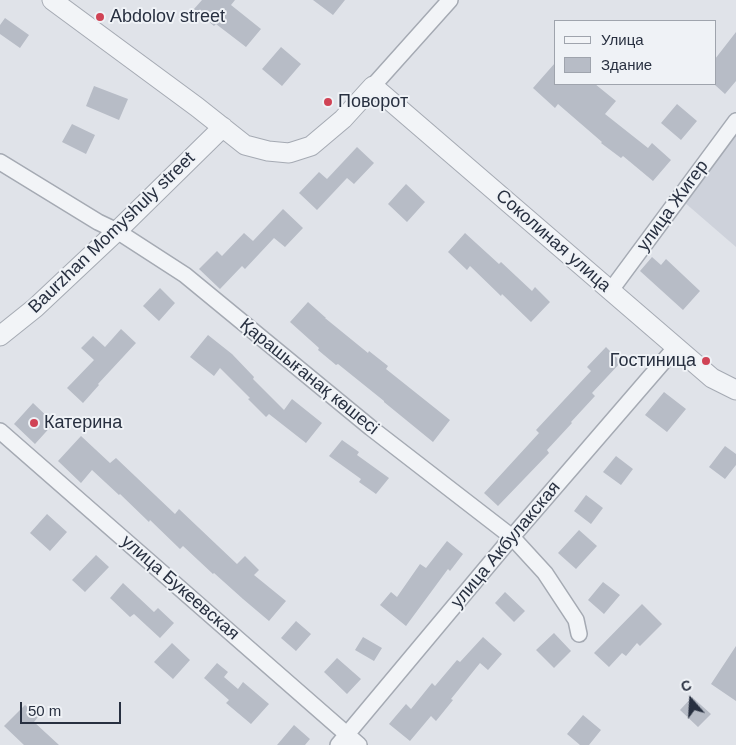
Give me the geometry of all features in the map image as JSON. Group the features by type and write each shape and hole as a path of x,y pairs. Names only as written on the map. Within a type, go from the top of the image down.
{"street":[{"path":"52,0 197,106 245,144 268,151 289,153 311,146 343,119 450,0"},
{"name":"Соколиная улица","path":"373,86 712,378 736,390"},
{"name":"улица Жигер","path":"611,290 736,121"},
{"name":"Baurzhan Momyshuly street","path":"0,336 35,308 223,127"},
{"name":"Қарашығанақ көшесі","path":"0,162 116,231 185,275 371,428 512,537 545,573 576,620 579,634"},
{"name":"улица Акбулакская","path":"342,740 512,537 676,347"},
{"name":"улица Букеевская","path":"0,431 342,740 359,745"}],"shaded area":[{"path":"736,132 736,247 684,202"}],"building":[{"path":"202,0 235,0 231,5 261,29 246,47 216,24 214,26 194,9"},
{"path":"313,0 345,0 333,15"},
{"path":"5,18 29,35 20,48 0,34 0,25"},
{"path":"736,32 736,81 725,94 715,85 716,58"},
{"path":"281,47 301,64 282,86 262,69"},
{"path":"554,64 554,85 596,85 616,101 605,114 648,148 652,143 671,160 653,181 623,156 621,158 601,143 558,104 555,108 533,88"},
{"path":"94,86 128,99 119,120 86,106"},
{"path":"677,104 697,121 681,140 661,123"},
{"path":"72,124 95,135 86,154 62,142"},
{"path":"357,147 374,163 354,184 347,178 317,210 299,193 319,172 327,179"},
{"path":"406,184 425,202 407,222 388,204"},
{"path":"283,209 303,228 285,247 274,238 245,269 242,266 220,289 199,269 217,251 222,256 244,233 253,241"},
{"path":"465,233 499,264 501,262 532,291 535,287 550,302 531,322 470,266 467,270 448,252"},
{"path":"652,257 661,265 666,259 700,291 683,310 640,271"},
{"path":"160,288 175,303 159,321 143,306"},
{"path":"308,302 368,353 369,351 388,366 386,369 450,420 433,442 338,364 336,365 318,350 319,348 290,322"},
{"path":"121,329 136,343 83,403 67,388 94,360 81,348 93,336 105,347"},
{"path":"208,335 232,354 254,377 253,379 284,410 292,399 322,423 306,443 269,414 266,417 220,368 214,376 190,357"},
{"path":"606,347 621,362 592,393 595,396 547,450 549,453 498,506 484,493 539,433 536,430 591,371 587,367"},
{"path":"664,392 686,409 667,432 645,415"},
{"name":"Катерина","path":"33,403 54,423 35,444 14,424"},
{"path":"81,436 110,463 116,458 175,514 179,509 237,564 245,556 259,570 254,575 286,601 269,621 183,546 180,549 150,520 149,522 92,470 81,483 58,461"},
{"path":"342,440 359,452 357,455 389,478 376,494 359,482 361,479 329,456"},
{"path":"725,446 736,454 736,465 725,479 709,467"},
{"path":"616,456 633,469 621,485 603,472"},
{"path":"586,495 603,508 591,524 574,511"},
{"path":"47,514 67,532 50,551 30,533"},
{"path":"579,530 597,546 576,569 558,553"},
{"path":"447,541 463,554 450,571 448,569 406,626 380,605 391,592 397,597 420,564 426,568"},
{"path":"96,555 109,567 85,592 72,580"},
{"path":"603,582 620,595 604,614 588,600"},
{"path":"123,583 154,612 158,608 174,623 160,638 134,614 130,617 110,598"},
{"path":"505,592 525,611 514,622 495,603"},
{"path":"642,604 662,624 640,646 637,643 626,656 622,653 609,667 594,653"},
{"path":"296,621 311,634 296,651 281,638"},
{"path":"554,633 571,651 554,668 536,650"},
{"path":"363,637 382,648 374,661 355,650"},
{"path":"483,637 502,654 488,670 480,663 436,721 431,716 410,741 389,724 406,704 411,709 432,683 435,686 457,660 460,662"},
{"path":"172,643 190,660 173,679 154,662"},
{"path":"736,646 736,701 711,684"},
{"path":"337,658 361,679 347,694 324,672"},
{"path":"217,663 228,672 224,677 238,689 243,682 269,704 251,724 226,703 229,700 204,678"},
{"path":"692,697 711,714 698,727 680,710"},
{"path":"25,705 38,717 34,722 59,745 24,745 4,726"},
{"path":"583,715 601,730 589,745 580,745 567,734"},
{"path":"294,725 310,739 305,745 277,745"}],"place":[{"name":"Abdolov street","path":"100,17"},
{"name":"Поворот","path":"328,102"},
{"name":"Гостиница","path":"706,361"},
{"name":"Катерина","path":"34,423"}]}
